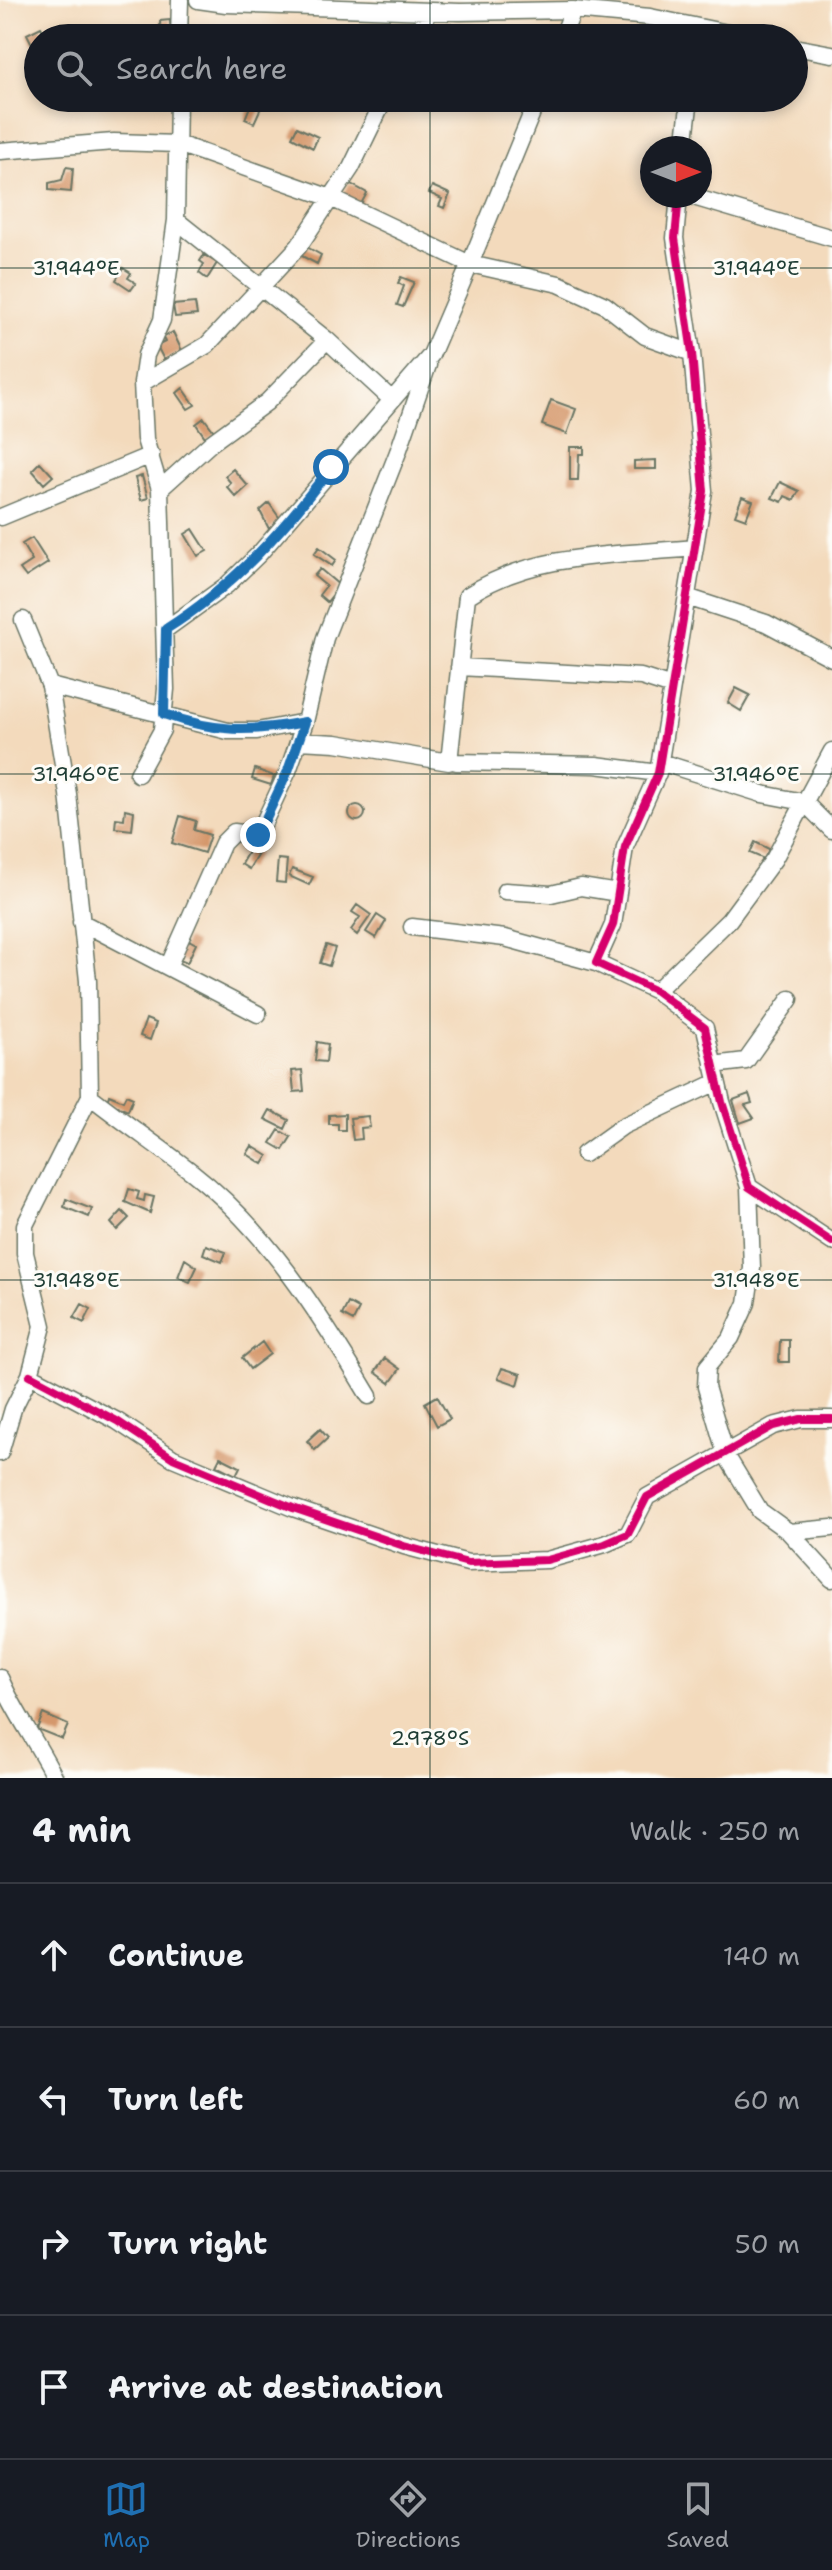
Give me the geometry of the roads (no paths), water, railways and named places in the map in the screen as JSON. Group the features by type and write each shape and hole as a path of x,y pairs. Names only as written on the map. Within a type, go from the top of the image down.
{"street":[{"path":"179,24 180,0"},
{"path":"198,0 429,11 615,7 669,24"},
{"path":"568,24 573,10"},
{"path":"422,24 429,11"},
{"path":"808,50 832,54"},
{"path":"138,774 162,730 164,714 166,629 160,489 145,439 142,383 146,355 162,320 176,220 178,112"},
{"path":"142,383 207,345 299,246 351,168 378,112"},
{"path":"168,967 223,843 234,832 258,835 299,741 325,638 398,452 431,355 532,112"},
{"path":"685,136 688,112"},
{"path":"0,151 114,142 178,144 331,198 470,264 559,284 605,305 645,336 692,353"},
{"path":"712,203 832,238"},
{"path":"596,963 613,925 625,847 659,767 704,491 692,353 675,238 678,208"},
{"path":"176,220 327,340 392,400"},
{"path":"160,489 211,443 267,402 327,340"},
{"path":"166,629 227,585 259,554 431,355"},
{"path":"1,517 151,455"},
{"path":"299,741 336,743 449,762 467,596 485,583 537,564 695,548"},
{"path":"687,597 766,623 832,658"},
{"path":"0,1453 13,1409 30,1375 43,1326 25,1253 25,1225 90,1096 88,981 68,794 50,686 23,620"},
{"path":"459,667 641,677 672,687"},
{"path":"50,686 228,731 257,731 305,722"},
{"path":"656,991 729,920 774,859 832,751"},
{"path":"456,762 659,767 804,802 832,830"},
{"path":"505,891 551,894 581,887 618,893"},
{"path":"81,922 258,1014"},
{"path":"412,927 505,938 596,963 656,991 705,1028 717,1082 749,1187 752,1268 747,1303 731,1338 707,1367 706,1387 726,1455 760,1511 789,1532 832,1579"},
{"path":"713,1065 746,1061 790,999"},
{"path":"584,1154 623,1126 717,1082"},
{"path":"90,1096 193,1173 255,1233 325,1322 369,1396"},
{"path":"749,1187 832,1242"},
{"path":"30,1375 117,1421 173,1458 293,1508 404,1546 468,1563 547,1560 605,1544 628,1534 647,1497 773,1426 801,1419 832,1419"},
{"path":"789,1532 832,1528"},
{"path":"0,1678 13,1710 36,1741 55,1778"}]}
